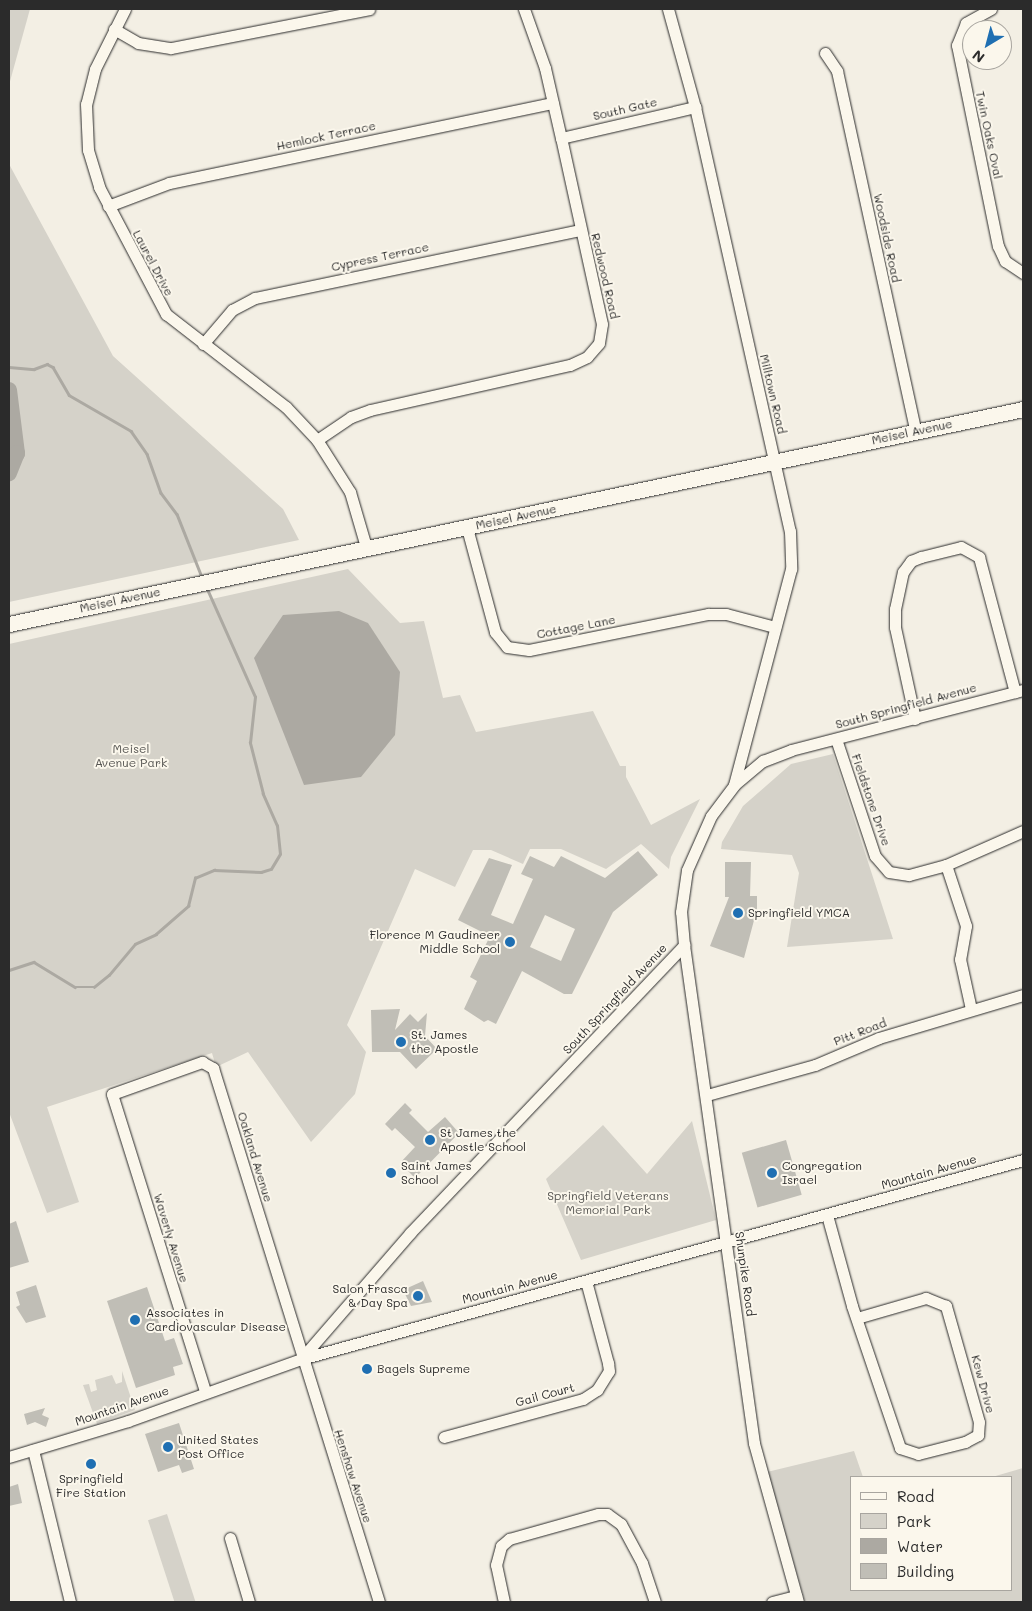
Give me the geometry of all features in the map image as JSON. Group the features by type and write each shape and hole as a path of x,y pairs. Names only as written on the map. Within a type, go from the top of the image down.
{"main road":[{"name":"Meisel Avenue","path":"9,624 218,579 367,550 1023,409"}],"street":[{"name":"Laurel Drive","path":"125,9 95,69 85,118 88,150 108,206 166,314 286,407 317,440 350,492 367,550"},
{"path":"114,29 138,43 171,48 369,9"},
{"name":"Redwood Road","path":"317,440 351,417 370,410 570,365 587,357 603,334 545,68 524,9"},
{"name":"Milltown Road","path":"668,9 695,107 774,461 791,550 791,569 734,786"},
{"name":"Twin Oaks Oval","path":"991,9 966,23 957,45 998,246 1005,260 1023,273"},
{"name":"Woodside Road","path":"825,53 837,71 916,432"},
{"name":"Hemlock Terrace","path":"108,206 169,183 553,103"},
{"name":"South Gate","path":"561,138 695,107"},
{"name":"Cypress Terrace","path":"203,344 232,310 255,298 580,230"},
{"name":"Cottage Lane","path":"467,528 495,632 506,647 516,650 708,614 726,614 775,627"},
{"path":"915,718 895,626 895,609 903,572 911,561 921,557 961,547 979,557 1019,691"},
{"name":"South Springfield Avenue","path":"301,1359 410,1233 684,945 681,912 687,870 701,834 734,786 763,761 836,739 1019,691"},
{"name":"Fieldstone Drive","path":"836,739 875,856 882,866 899,875 946,865 1023,831"},
{"path":"946,865 966,926 960,959 971,1009"},
{"name":"Shunpike Road","path":"684,945 707,1095 754,1443 797,1599"},
{"name":"Pitt Road","path":"707,1095 815,1064 878,1038 1023,995"},
{"name":"Oakland Avenue","path":"112,1094 202,1062 213,1068 301,1359"},
{"name":"Waverly Avenue","path":"112,1094 205,1391"},
{"name":"Mountain Avenue","path":"9,1455 33,1450 301,1359 1023,1160"},
{"name":"Kew Drive","path":"827,1215 857,1318 900,1448 918,1454 965,1442 978,1435 979,1422 946,1306 926,1298 857,1318"},
{"name":"Gail Court","path":"444,1437 582,1399 597,1390 609,1371 586,1281"},
{"name":"Henshaw Avenue","path":"301,1359 379,1602"},
{"path":"33,1450 70,1602"},
{"path":"504,1602 496,1565 502,1546 509,1539 598,1514 607,1514 621,1524 642,1563 655,1602"},
{"path":"230,1538 250,1602"},
{"path":"772,1602 797,1599"}],"green space":[{"path":"9,9 30,9 9,85"},
{"path":"9,164 113,356 283,509 299,540 9,602"},
{"name":"Meisel Avenue Park","path":"348,569 400,623 424,621 443,698 460,695 476,732 593,711 620,766 626,766 626,777 651,825 700,799 671,857 669,869 641,844 606,869 561,849 530,849 523,864 491,850 473,850 455,887 415,869 347,1025 366,1052 355,1094 311,1142 248,1052 216,1067 212,1053 47,1107 79,1202 47,1213 9,1112 9,644"},
{"path":"833,754 893,939 787,947 799,873 792,855 721,849 722,842 743,806 791,764"},
{"name":"Springfield Veterans Memorial Park","path":"692,1121 716,1220 581,1260 546,1179 603,1125 647,1174"},
{"path":"122,1371 135,1410 97,1424 83,1385 89,1384 91,1392 97,1390 95,1380 112,1375 116,1384 122,1382"},
{"path":"854,1451 863,1476 850,1476 850,1591 1012,1591 1012,1476 995,1476 1023,1468 1023,1602 805,1602 767,1472"},
{"path":"167,1514 196,1602 175,1602 148,1520"}],"water":[{"path":"339,611 368,623 400,672 395,735 361,777 304,785 254,658 283,615"}],"building":[{"name":"Florence M Gaudineer Middle School","path":"638,851 658,875 613,912 572,994 564,994 522,971 496,1024 488,1020 484,1022 464,1009 477,981 470,977 490,936 458,920 489,858 512,865 491,915 513,924 533,879 521,874 530,856 554,867 561,856 605,878","holes":["545,915 575,929 561,961 530,947"]},
{"name":"Springfield YMCA","path":"725,862 751,862 750,896 757,896 757,909 744,958 710,946 729,897 725,897"},
{"name":"St. James the Apostle","path":"400,1009 395,1030 410,1014 418,1022 427,1013 425,1036 437,1049 416,1069 400,1052 372,1052 371,1010"},
{"name":"St James the Apostle School","path":"405,1103 412,1110 409,1113 428,1132 445,1117 459,1133 415,1178 400,1163 415,1147 395,1128 392,1131 385,1124"},
{"name":"Congregation Israel","path":"786,1140 802,1195 757,1207 742,1153"},
{"path":"16,1221 29,1262 9,1268 9,1224"},
{"name":"Salon Frasca & Day Spa","path":"423,1281 432,1302 411,1306 403,1290"},
{"path":"36,1285 46,1317 26,1323 16,1307 20,1305 16,1292"},
{"name":"Associates in Cardiovascular Disease","path":"147,1287 165,1341 174,1338 183,1364 173,1367 175,1375 136,1388 107,1301"},
{"path":"45,1408 42,1415 49,1418 46,1427 35,1422 27,1425 24,1414"},
{"name":"United States Post Office","path":"179,1423 194,1469 182,1473 179,1465 158,1472 145,1434"},
{"path":"18,1484 22,1503 9,1506 9,1487"}],"waterway":[{"path":"9,367 34,369 47,364 53,367 69,395 131,431 147,454 161,493 177,514 202,577"},
{"path":"9,390 17,453 9,473"},
{"path":"9,970 34,962 75,987 94,987 109,975 135,944 156,934 188,906 195,878 214,870 261,872 271,869 280,854 277,826 263,794 250,743 255,697 206,587"}],"place":[{"name":"Springfield YMCA","path":"738,913"},
{"name":"Florence M Gaudineer Middle School","path":"510,942"},
{"name":"St. James the Apostle","path":"401,1042"},
{"name":"St James the Apostle School","path":"430,1140"},
{"name":"Saint James School","path":"391,1173"},
{"name":"Congregation Israel","path":"772,1173"},
{"name":"Salon Frasca & Day Spa","path":"418,1296"},
{"name":"Associates in Cardiovascular Disease","path":"135,1320"},
{"name":"Bagels Supreme","path":"367,1369"},
{"name":"United States Post Office","path":"168,1447"},
{"name":"Springfield Fire Station","path":"91,1464"}]}
